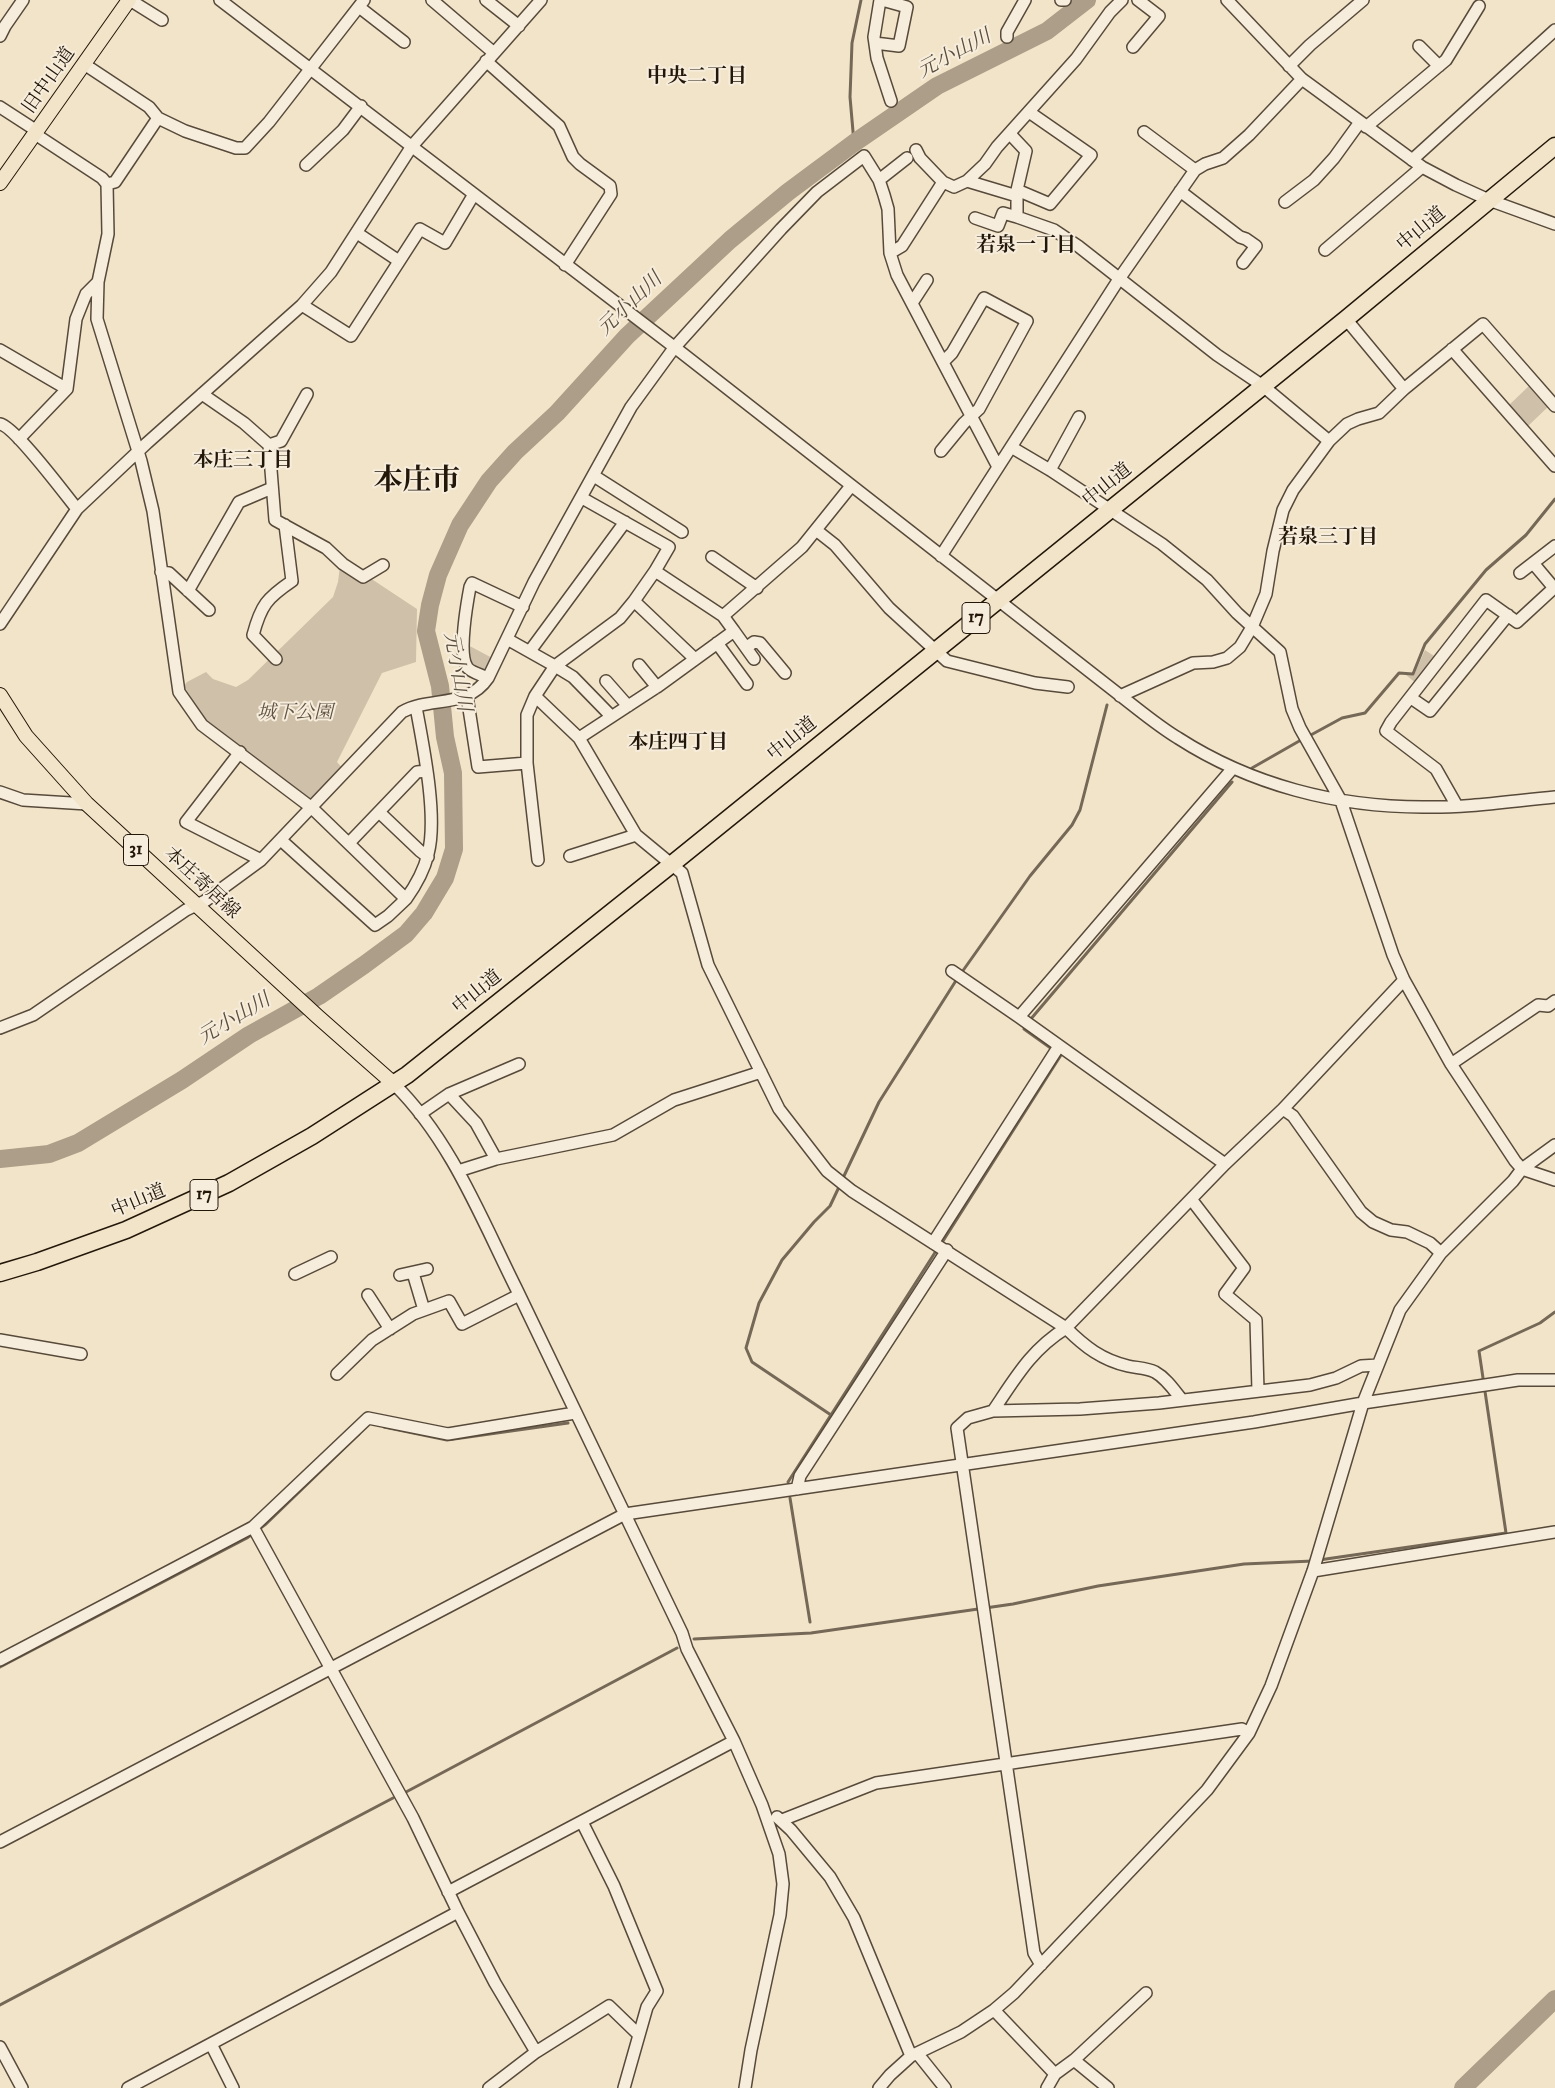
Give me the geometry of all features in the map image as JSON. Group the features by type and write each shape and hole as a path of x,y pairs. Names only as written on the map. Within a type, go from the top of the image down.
{"highway":[{"name":"中山道","path":"0,1273 37,1262 126,1230 203,1195 312,1136 394,1084 672,864 999,600 1346,319 1555,146"}],"main road":[{"name":"旧中山道","path":"0,183 130,0"},
{"name":"本庄寄居線","path":"0,695 26,736 87,804 314,1014 394,1084"}],"street":[{"path":"0,36 23,0"},
{"path":"130,0 162,20"},
{"path":"220,0 361,106 674,348 1120,696 1178,738 1233,768 1282,786 1341,801 1397,807 1457,806 1555,797"},
{"path":"486,0 518,26"},
{"path":"0,624 77,509 302,305 331,272 412,146 541,0"},
{"path":"875,43 898,46 906,7 881,0 874,37 877,58 891,101"},
{"path":"1007,37 1007,32 1025,0"},
{"path":"879,180 912,154 920,158 943,182 954,187 967,180 986,164 997,146 1065,73 1110,12 1122,0"},
{"path":"1133,47 1159,16 1138,0"},
{"path":"1227,0 1302,78 1422,167 1489,200 1555,224"},
{"path":"1289,66 1310,45 1363,0"},
{"path":"438,2 559,126 573,157 610,186 611,194 566,265"},
{"path":"84,64 148,107 158,118 185,131 236,148 245,148 269,122 361,4 404,42"},
{"path":"1285,202 1314,180 1363,124 1446,60 1479,6"},
{"path":"1412,160 1555,30"},
{"path":"1419,46 1439,66"},
{"path":"941,556 1119,279 1195,170 1204,164 1223,158 1249,135 1302,78"},
{"path":"306,165 343,130 361,106"},
{"path":"0,107 102,178 107,184 108,234 98,282 97,319 138,452 153,511 179,692 202,725 312,808 406,899"},
{"path":"967,180 1050,204 1091,155 1029,112"},
{"path":"107,184 115,182 158,118"},
{"path":"1144,132 1195,170"},
{"path":"1010,134 1026,151 1017,193 1017,217"},
{"path":"0,1028 32,1015 171,920 205,901 261,860 402,712 462,697 480,689 488,678 534,582 632,407 674,348 781,229 817,192 864,156 879,180 888,209 890,253 897,275 998,467"},
{"path":"1325,250 1422,167"},
{"path":"890,253 902,246 943,182"},
{"path":"1180,191 1240,237 1246,238 1256,246 1243,263"},
{"path":"302,305 351,336 420,228 445,243 474,194"},
{"path":"975,218 998,226 1003,213 1054,230 1078,246 1217,355 1263,386 1329,441"},
{"path":"357,233 399,261"},
{"path":"912,303 927,280"},
{"path":"19,439 67,389 76,319 86,294 98,282"},
{"path":"941,451 964,423 979,409 1027,321 984,298 952,353 942,362"},
{"path":"1346,319 1404,389"},
{"path":"1120,696 1193,663 1213,662 1227,658 1240,647 1252,628 1266,594 1273,551 1283,510 1294,490 1329,441 1347,424 1379,413 1404,389 1483,324 1555,406"},
{"path":"1452,349 1555,466"},
{"path":"0,350 67,389"},
{"path":"202,394 244,423 270,445 275,520 326,548 343,564 363,577 383,565"},
{"path":"270,445 281,441 307,394"},
{"path":"1050,470 1079,417"},
{"path":"0,424 5,425 19,439 77,509"},
{"path":"1011,447 1050,470 1162,544 1207,580 1252,628 1280,652 1292,709 1300,728 1341,801 1392,953 1404,980 1451,1064 1522,1169 1555,1180"},
{"path":"594,476 682,532"},
{"path":"723,616 802,547 851,486"},
{"path":"188,591 239,502 272,488"},
{"path":"538,860 527,763 528,715 535,696 555,666 620,618 656,572 669,547 582,498"},
{"path":"530,651 625,522"},
{"path":"276,659 253,635 261,610 272,595 292,581 285,526"},
{"path":"816,530 835,545 889,608 952,663 1035,683 1068,687"},
{"path":"1520,573 1555,546"},
{"path":"712,557 757,588"},
{"path":"1457,806 1436,769 1386,731 1486,600 1517,622 1554,587 1532,563"},
{"path":"161,572 169,573 209,610"},
{"path":"656,572 723,616 754,659"},
{"path":"488,678 465,665 463,643 470,587 472,583 523,607"},
{"path":"634,601 694,658"},
{"path":"1411,698 1430,711 1508,615"},
{"path":"579,738 657,687 694,658 734,631"},
{"path":"507,639 573,677 611,716"},
{"path":"747,648 754,642 760,643 785,673"},
{"path":"717,643 747,684"},
{"path":"639,665 657,687"},
{"path":"606,681 628,706"},
{"path":"535,696 579,738 636,835 682,873 708,965 731,1014 779,1108 827,1171 852,1191 947,1250 1066,1328 1097,1355 1127,1366 1153,1371 1162,1377 1182,1400"},
{"path":"462,697 478,767 527,763"},
{"path":"282,840 375,925 406,899 416,884 428,857 432,831 420,706"},
{"path":"240,752 186,822 261,860"},
{"path":"1020,1017 1233,768"},
{"path":"349,843 417,772 426,770"},
{"path":"0,792 23,800 87,804"},
{"path":"379,812 428,857"},
{"path":"570,856 636,835"},
{"path":"952,971 1020,1017 1225,1164"},
{"path":"993,1411 1027,1359 1050,1338 1066,1328 1225,1164 1283,1109 1404,980"},
{"path":"1451,1064 1538,1005 1548,1006 1555,1001"},
{"path":"933,1243 1059,1046"},
{"path":"420,1114 449,1094 519,1064"},
{"path":"458,1171 496,1158 613,1134 674,1100 762,1072"},
{"path":"394,1084 420,1114 458,1171 625,1514 687,1649 734,1741 762,1805 779,1854 782,1884 780,1915 751,2050 745,2088"},
{"path":"449,1094 476,1123 496,1158"},
{"path":"1283,1109 1298,1123 1361,1212 1373,1222 1391,1230 1407,1232 1430,1243 1441,1252"},
{"path":"879,2088 890,2074 914,2055 961,2032 994,2010 1014,1993 1207,1790 1249,1733 1270,1686 1313,1570 1363,1403 1400,1310 1441,1252 1513,1181 1522,1169 1555,1145"},
{"path":"1191,1199 1244,1268 1225,1294 1256,1320 1258,1391"},
{"path":"797,1489 800,1476 947,1250"},
{"path":"295,1274 331,1256"},
{"path":"400,1275 427,1269"},
{"path":"413,1273 424,1310"},
{"path":"368,1295 390,1329"},
{"path":"337,1374 372,1340 413,1314 449,1301 462,1324 519,1295"},
{"path":"0,1340 82,1354"},
{"path":"1041,1966 1034,1953 957,1428 968,1418 993,1411 1080,1409 1159,1403 1310,1385 1336,1378 1361,1366 1378,1365"},
{"path":"0,1842 625,1514 1254,1422 1363,1403 1518,1380 1555,1380"},
{"path":"0,1660 254,1527 368,1418 448,1434 575,1413"},
{"path":"254,1527 413,1818 448,1892 495,1983 536,2052"},
{"path":"1313,1570 1555,1532"},
{"path":"782,1820 876,1784 1242,1730 1249,1733"},
{"path":"448,1892 734,1741"},
{"path":"762,1805 782,1820 830,1877 854,1918 914,2055 945,2088"},
{"path":"582,1822 614,1886 657,1991 647,2007 624,2088"},
{"path":"128,2088 458,1912"},
{"path":"1046,2088 1055,2074 1074,2060 1146,1992"},
{"path":"489,2088 536,2052 609,2006 639,2035"},
{"path":"994,2010 1055,2074"},
{"path":"211,2044 233,2088"},
{"path":"0,2047 22,2088"},
{"path":"1074,2060 1108,2088"}],"green space":[{"path":"1531,384 1550,405 1526,428 1507,407"},
{"name":"城下公園","path":"340,566 361,572 417,609 416,662 382,673 337,762 343,769 314,799 310,800 204,718 184,686 187,682 206,672 213,679 236,687 248,680 333,597 338,582"},
{"path":"466,644 494,659 484,673 469,666"},
{"path":"1425,650 1437,658 1417,684 1406,675 1414,675"}],"waterway":[{"path":"854,143 850,97 852,43 861,0"},
{"name":"元小山川","path":"0,1159 49,1154 78,1143 182,1080 249,1035 319,996 406,934 424,913 445,878 454,849 453,773 445,737 440,686 426,631 430,605 438,575 460,525 489,481 515,452 557,413 627,336 730,240 788,192 854,143 937,86 1047,31 1087,0"},
{"path":"1309,736 1342,718 1365,713 1399,673 1413,674 1425,644 1486,570 1526,535 1555,499"},
{"path":"962,972 1030,876 1072,825 1080,810 1107,705"},
{"path":"1252,768 1301,740"},
{"path":"1030,1020 1232,782"},
{"path":"843,1178 879,1102 957,979"},
{"path":"1024,1029 1052,1049"},
{"path":"943,1241 1061,1055"},
{"path":"831,1415 752,1362 746,1348 759,1303 782,1260 830,1206 839,1187"},
{"path":"788,1482 936,1251"},
{"path":"1319,1560 1506,1533 1479,1351 1540,1323 1555,1312"},
{"path":"384,1427 447,1440 568,1423"},
{"path":"0,1667 247,1538 266,1524 359,1434"},
{"path":"790,1498 810,1622"},
{"path":"694,1639 811,1633 1013,1604 1098,1586 1244,1564 1313,1561"},
{"path":"406,1792 677,1648"},
{"path":"0,2005 393,1798"},
{"path":"1463,2088 1555,1999"}],"district":[{"name":"中央二丁目","path":"697,78"},
{"name":"若泉一丁目","path":"1026,247"},
{"name":"本庄三丁目","path":"243,462"},
{"name":"本庄市","path":"417,483"},
{"name":"若泉三丁目","path":"1328,539"},
{"name":"本庄四丁目","path":"678,744"}]}
